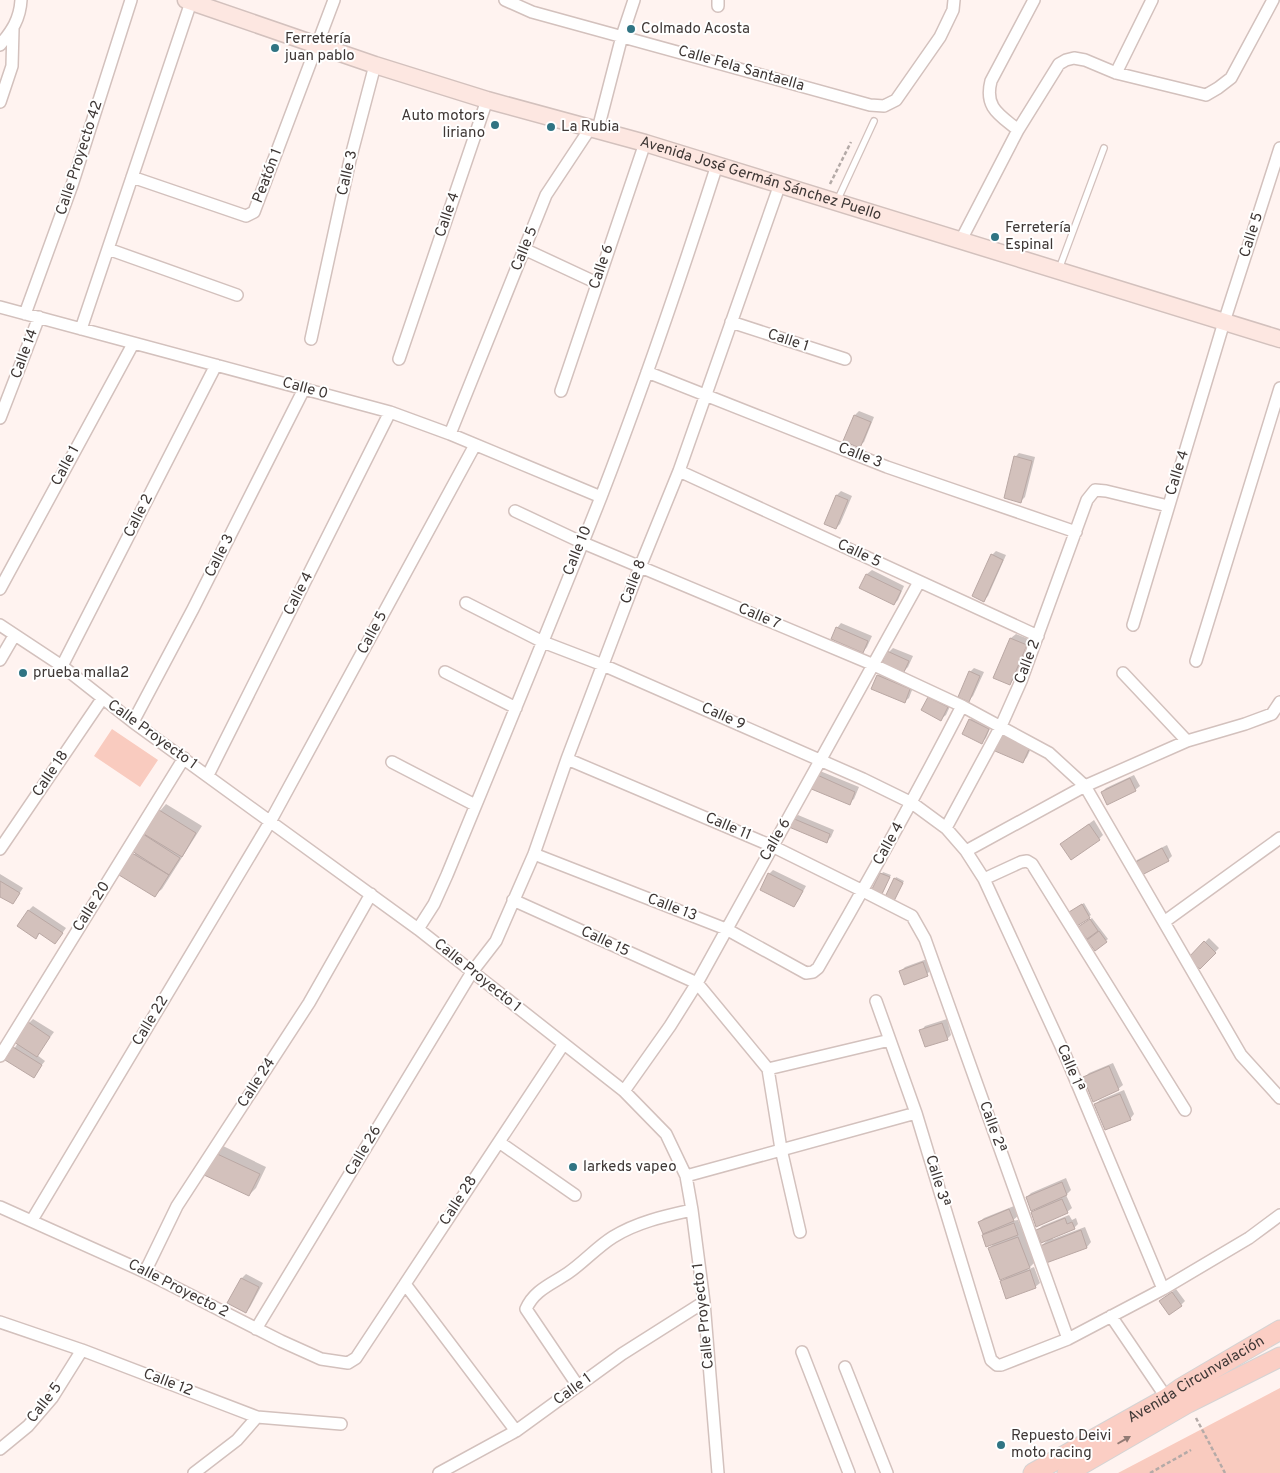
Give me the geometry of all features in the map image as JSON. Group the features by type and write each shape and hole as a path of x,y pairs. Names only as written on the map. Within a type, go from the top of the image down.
{"main road":[{"name":"Avenida José Germán Sánchez Puello","path":"189,1 375,65 488,100 594,128 830,199 1280,339"},
{"name":"Avenida Circunvalación","path":"1067,1473 1177,1404 1181,1388 1280,1330"},
{"name":"Avenida Circunvalación","path":"1032,1473 1280,1357"}],"street":[{"path":"0,45 13,29 18,18 20,0"},
{"name":"Calle Proyecto 42","path":"25,314 72,185 131,0"},
{"path":"317,46 334,0"},
{"name":"Calle Fela Santaella","path":"505,0 532,12 870,105 884,106 896,100 940,38 953,10 954,0"},
{"path":"532,12 535,0"},
{"name":"Calle 5","path":"450,434 546,195 594,128 634,0"},
{"path":"1018,130 993,109 990,102 989,88 1034,0"},
{"path":"1116,73 1152,0"},
{"path":"961,240 1018,130 1059,64 1074,58 1085,60 1116,73 1206,94 1231,78 1273,0"},
{"path":"81,329 189,1"},
{"path":"0,102 12,66 13,29"},
{"name":"Peatón 1","path":"132,178 246,216 250,215 254,212 317,46"},
{"name":"Calle 3","path":"311,339 350,160 375,65"},
{"name":"Calle 4","path":"399,359 488,100"},
{"name":"Calle 6","path":"561,391 645,143"},
{"name":"Calle 5","path":"1224,322 1280,148"},
{"name":"Calle 10","path":"418,929 440,889 543,642 600,497 674,298 717,165"},
{"name":"Calle 8","path":"472,972 496,940 534,854 567,759 640,567 679,471 780,184"},
{"path":"108,249 237,295"},
{"path":"524,249 596,283"},
{"name":"Calle 0","path":"0,307 390,412 450,434 600,497"},
{"name":"Calle 14","path":"0,418 39,317"},
{"name":"Calle 1","path":"732,322 845,359"},
{"name":"Calle 4","path":"1133,625 1224,322"},
{"name":"Calle 1","path":"0,589 133,344"},
{"name":"Calle 2","path":"62,666 216,366"},
{"name":"Calle 3","path":"647,372 887,467 1076,532"},
{"path":"1196,661 1280,388"},
{"name":"Calle 3","path":"133,722 193,609 304,389"},
{"name":"Calle 4","path":"208,775 390,412"},
{"name":"Calle 5","path":"270,822 475,445"},
{"name":"Calle 5","path":"679,471 1038,636"},
{"name":"Calle 2","path":"946,828 1001,726 1038,636 1087,500 1095,490 1168,506"},
{"name":"Calle 7","path":"515,511 640,567 874,665 962,706 1049,753 1085,786 1241,1055 1280,1098"},
{"name":"Calle 6","path":"624,1091 670,1026 697,983 919,582"},
{"name":"Calle 9","path":"466,602 543,642 603,665 822,760 912,802 946,828 966,852"},
{"name":"Calle Proyecto 1","path":"0,626 62,666 133,722 418,929 563,1045 624,1091 666,1134 686,1176 692,1210 704,1302 718,1473"},
{"path":"0,660 14,636"},
{"path":"445,672 516,708"},
{"path":"1123,673 1187,741"},
{"name":"Calle 18","path":"0,849 102,699"},
{"path":"966,852 1085,786 1187,741 1272,714 1280,702"},
{"name":"Calle 4","path":"806,973 813,972 818,968 863,891 962,706"},
{"name":"Calle 20","path":"0,1056 184,758"},
{"name":"Calle 11","path":"567,759 772,846 912,916"},
{"path":"392,762 475,805"},
{"name":"Calle 22","path":"32,1220 270,822"},
{"path":"1164,922 1280,838"},
{"name":"Calle 1ª","path":"966,852 984,879 1066,1057 1164,1289"},
{"name":"Calle 13","path":"534,854 726,929 806,973"},
{"path":"984,879 1020,862 1027,861 1032,864 1185,1110"},
{"name":"Calle 24","path":"145,1272 177,1206 309,1003 371,894"},
{"name":"Calle 15","path":"513,900 697,983"},
{"name":"Calle 2ª","path":"912,916 925,939 1068,1339"},
{"name":"Calle 26","path":"256,1329 472,972"},
{"path":"697,983 768,1069 781,1148 800,1232"},
{"name":"Calle 3ª","path":"876,1001 916,1113 993,1363 1001,1365 1068,1339"},
{"path":"768,1069 890,1040"},
{"name":"Calle 28","path":"356,1358 563,1045"},
{"path":"686,1176 781,1148 916,1113"},
{"path":"499,1142 575,1195"},
{"name":"Calle Proyecto 2","path":"0,1207 145,1272 321,1360 348,1363 356,1358"},
{"path":"578,1386 526,1309 530,1299 570,1272 613,1237 650,1220 692,1210"},
{"path":"1068,1339 1164,1289 1249,1238 1280,1215"},
{"path":"404,1284 516,1431"},
{"name":"Calle 1","path":"439,1473 516,1431 622,1354 704,1302"},
{"path":"1111,1316 1177,1404"},
{"name":"Calle 12","path":"0,1322 82,1350 257,1417 341,1424"},
{"name":"Calle 5","path":"0,1449 28,1426 52,1398 82,1350"},
{"path":"802,1352 849,1473"},
{"path":"845,1367 887,1473"},
{"path":"194,1473 237,1440 257,1417"}],"lane":[{"path":"830,199 874,121"},
{"path":"1058,271 1104,148"}],"path":[{"path":"830,199 853,138"},
{"path":"1177,1404 1225,1473"},
{"path":"1150,1473 1190,1450"}],"shaded area":[{"path":"112,729 158,760 140,787 94,756"},
{"path":"1280,1388 1280,1473 1118,1473"}],"building":[{"path":"854,415 871,422 860,448 843,441"},
{"path":"1014,456 1032,461 1021,503 1004,498"},
{"path":"836,495 848,500 836,529 824,524"},
{"path":"991,554 1003,560 984,602 972,596"},
{"path":"866,574 901,591 894,605 859,588"},
{"path":"836,627 868,641 863,653 831,639"},
{"path":"1010,638 1027,645 1010,685 993,678"},
{"path":"887,651 909,661 904,672 882,663"},
{"path":"969,671 980,676 969,702 958,697"},
{"path":"877,675 910,689 905,703 871,689"},
{"path":"928,697 948,707 941,721 921,710"},
{"path":"969,719 989,729 982,744 962,734"},
{"path":"1002,735 1030,747 1023,763 995,751"},
{"path":"815,774 855,792 850,805 809,788"},
{"path":"1130,778 1136,791 1107,805 1101,792"},
{"path":"159,810 196,833 182,857 144,834"},
{"path":"792,818 830,834 827,843 789,827"},
{"path":"1089,824 1100,840 1071,860 1060,844"},
{"path":"143,834 180,858 169,875 132,851"},
{"path":"1162,848 1169,861 1138,877 1132,864"},
{"path":"132,853 169,875 155,897 119,875"},
{"path":"768,873 803,891 794,907 760,890"},
{"path":"880,873 890,877 882,894 872,889"},
{"path":"894,878 903,883 894,901 885,897"},
{"path":"0,881 20,893 13,904 0,897"},
{"path":"1082,904 1090,918 1077,926 1069,912"},
{"path":"28,910 63,933 55,944 39,933 36,939 17,926"},
{"path":"1090,919 1098,931 1087,939 1078,927"},
{"path":"1099,931 1107,942 1095,951 1087,940"},
{"path":"1204,941 1216,953 1200,969 1188,958"},
{"path":"923,962 928,976 904,985 899,971"},
{"path":"28,1022 50,1037 37,1057 14,1042"},
{"path":"942,1023 948,1040 925,1047 919,1030"},
{"path":"13,1047 42,1065 34,1078 5,1060"},
{"path":"1109,1066 1119,1090 1093,1102 1083,1077"},
{"path":"1120,1094 1131,1120 1105,1130 1094,1104"},
{"path":"213,1152 260,1174 249,1196 202,1174"},
{"path":"1062,1182 1067,1195 1031,1211 1026,1197"},
{"path":"1062,1199 1068,1213 1036,1227 1031,1212"},
{"path":"1009,1209 1014,1221 983,1234 978,1222"},
{"path":"1065,1218 1067,1224 1072,1222 1075,1229 1041,1243 1036,1230"},
{"path":"1014,1223 1018,1235 986,1247 982,1235"},
{"path":"1081,1230 1087,1248 1046,1263 1040,1246"},
{"path":"1018,1237 1030,1268 1000,1280 988,1248"},
{"path":"1030,1270 1036,1288 1006,1299 1000,1281"},
{"path":"241,1278 259,1287 246,1313 227,1303"},
{"path":"1172,1292 1182,1306 1169,1315 1159,1301"}],"place":[{"name":"Colmado Acosta","path":"631,29"},
{"name":"Ferretería juan pablo","path":"275,48"},
{"name":"Auto motors liriano","path":"495,125"},
{"name":"La Rubia","path":"551,127"},
{"name":"Ferretería Espinal","path":"995,237"},
{"name":"prueba malla2","path":"23,673"},
{"name":"larkeds vapeo","path":"573,1167"},
{"name":"Repuesto Deivi moto racing","path":"1001,1445"}]}
